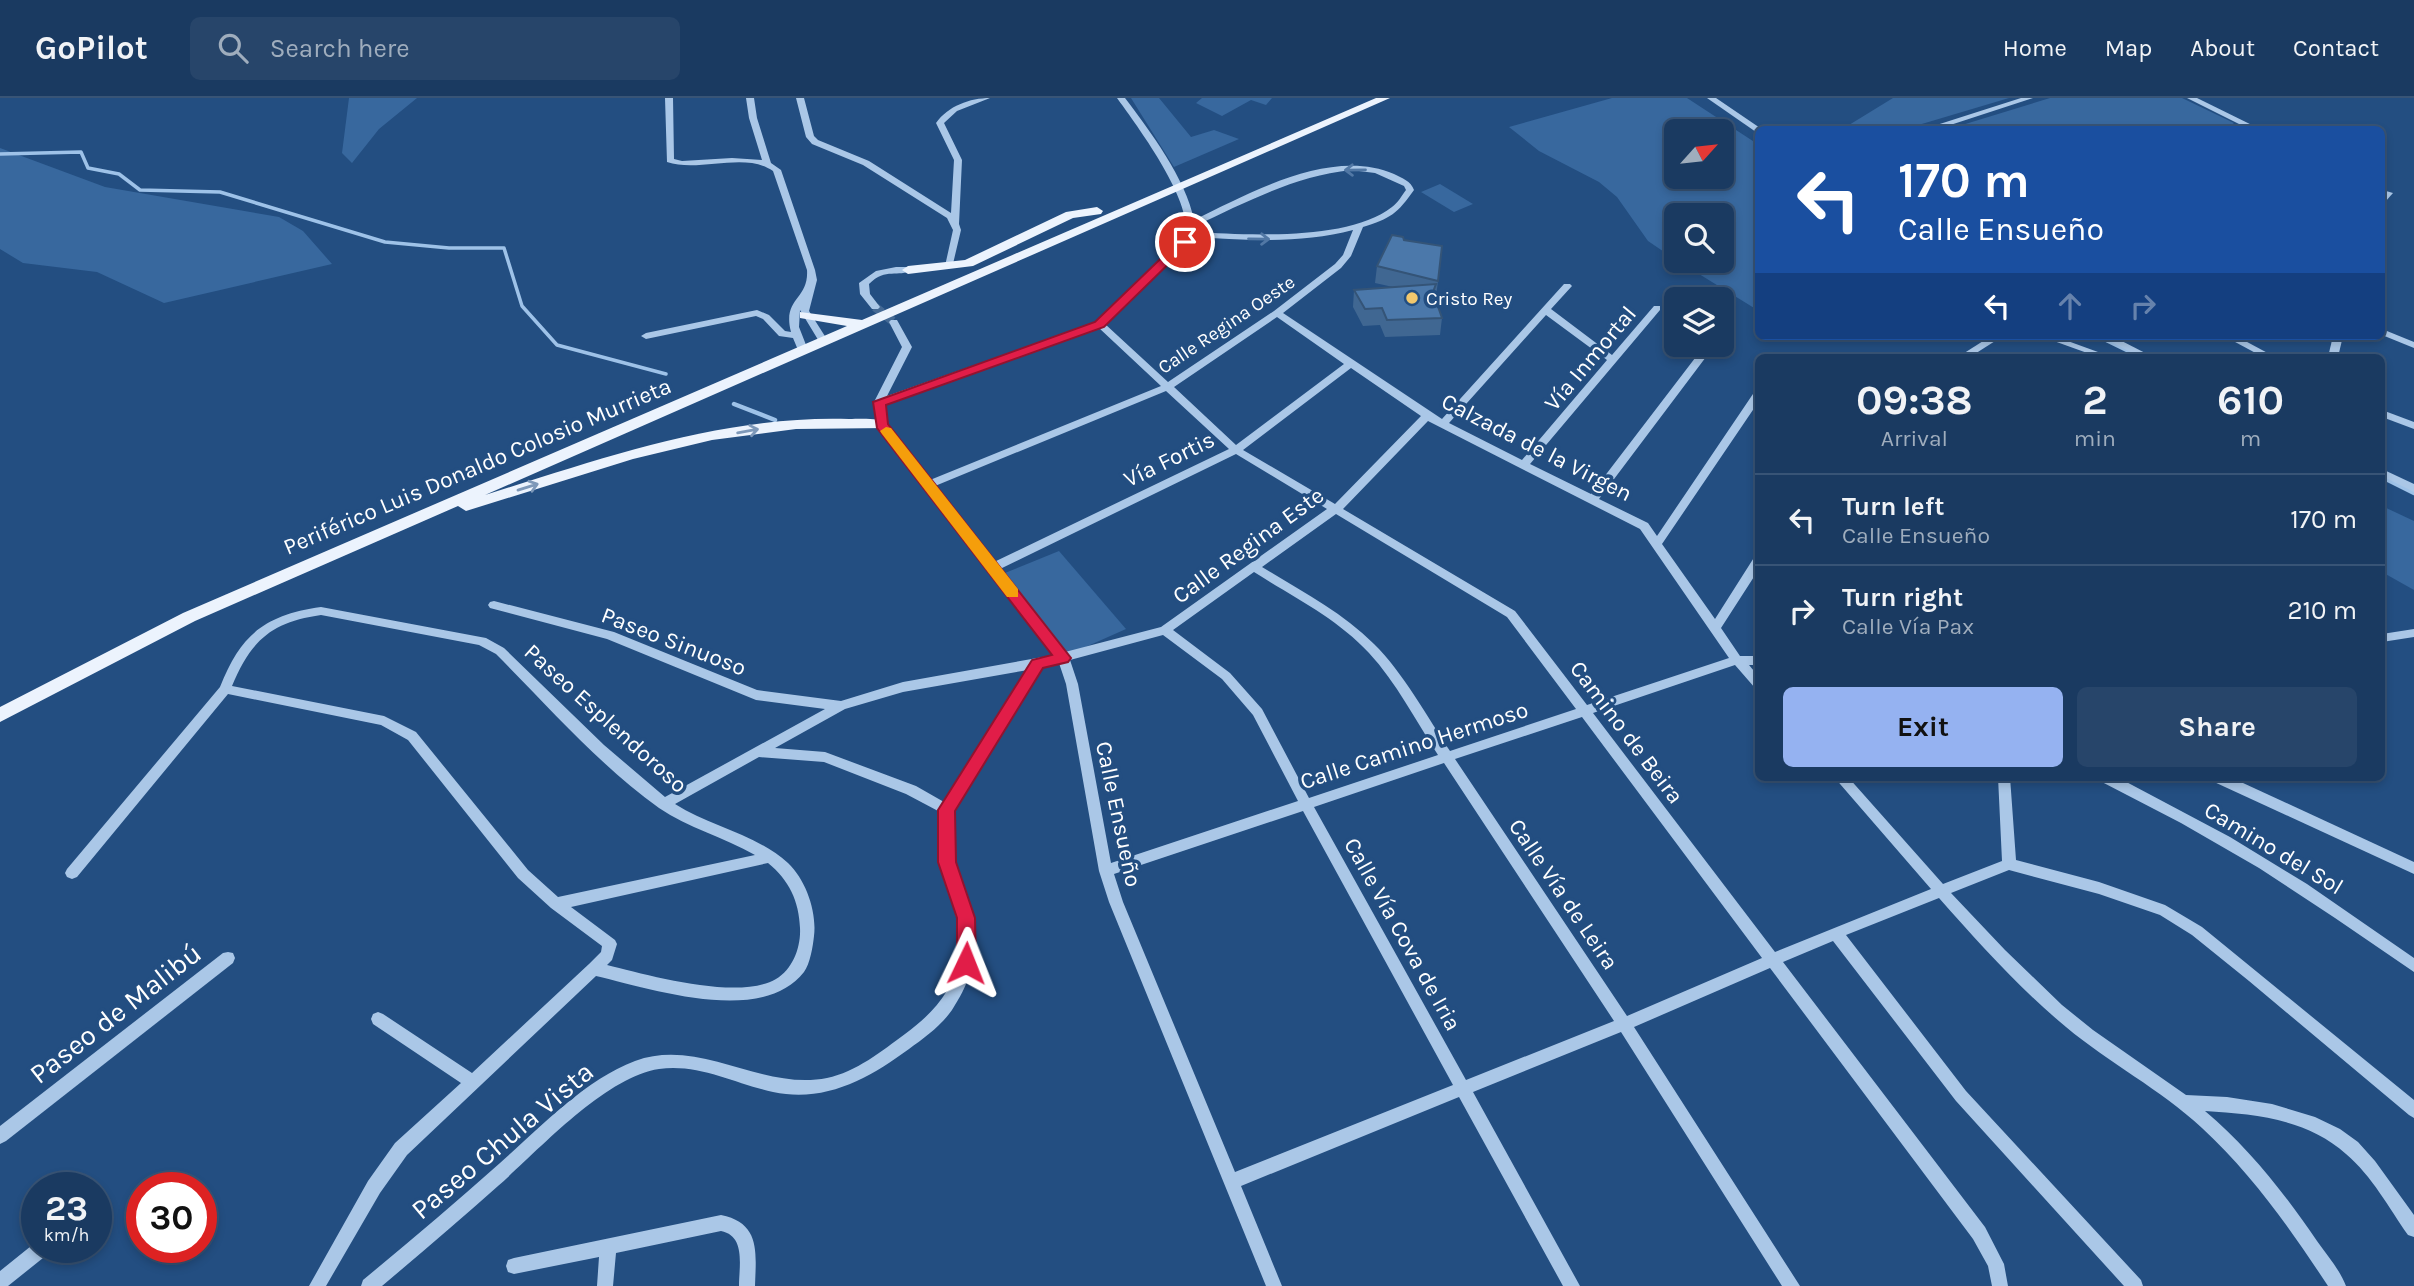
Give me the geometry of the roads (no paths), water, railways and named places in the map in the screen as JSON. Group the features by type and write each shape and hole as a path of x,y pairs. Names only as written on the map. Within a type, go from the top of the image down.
{"main road":[{"name":"Periférico Luis Donaldo Colosio Murrieta","path":"1177,188 1360,98"},
{"name":"Periférico Luis Donaldo Colosio Murrieta","path":"0,715 189,617 800,342 823,341 978,273 1059,234 1097,211 1177,188 1385,98"},
{"path":"1059,234 1108,228 1177,188"},
{"path":"908,270 976,260 1070,215 1097,211"},
{"path":"908,270 921,277 926,284 917,300"},
{"path":"801,309 829,321 865,323"},
{"path":"369,537 673,446 798,424 882,425"}],"street":[{"path":"669,98 670,160 681,164 767,162"},
{"path":"750,98 767,162 777,170 811,270 809,290 801,309 791,318 800,342"},
{"path":"800,98 810,137 815,142 866,163 945,212 955,223"},
{"path":"949,266 957,230 958,160 940,123 957,109 986,98"},
{"path":"1121,98 1144,129 1177,188 1191,229"},
{"path":"1711,98 1755,127"},
{"path":"1938,126 2029,98"},
{"path":"2191,98 2250,126"},
{"path":"2234,126 2240,121"},
{"path":"879,402 1100,324 1191,229 1273,188 1334,170 1370,170 1408,185 1409,193 1399,206 1359,225 1268,239 1191,229"},
{"name":"Calle Regina Oeste","path":"929,484 1165,388 1277,313 1344,261 1359,225"},
{"path":"875,307 865,294 864,283 867,279 886,270 908,270"},
{"path":"1443,424 1567,286"},
{"name":"Vía Inmortal","path":"1524,464 1657,308"},
{"path":"801,309 823,341"},
{"path":"1546,310 1613,360"},
{"path":"646,335 757,313 765,317 779,332 800,342"},
{"name":"Calzada de la Virgen","path":"1277,313 1349,365 1427,416 1637,521 1658,541 1715,629 1755,680"},
{"path":"882,425 879,402 907,347 894,322"},
{"name":"Camino de Beira","path":"1100,324 1165,388 1236,450 1511,614 1979,1233 1996,1264 2000,1286"},
{"path":"2385,333 2414,345"},
{"path":"1968,354 1991,340"},
{"path":"2055,340 2089,354 2106,340"},
{"path":"2113,340 2142,354"},
{"path":"2238,340 2264,354"},
{"path":"1593,499 1701,357"},
{"name":"Vía Fortis","path":"993,567 1236,450 1349,365"},
{"path":"1658,541 1755,399"},
{"path":"2385,415 2414,426"},
{"name":"Calle Regina Este","path":"1063,658 1165,629 1256,568 1337,508 1427,416"},
{"name":"Calle Ensueño","path":"882,425 1063,658 1072,684 1106,871 1275,1286"},
{"path":"2385,474 2414,488"},
{"name":"Calle Vía de Leira","path":"1256,568 1349,629 1375,651 1624,1024 1791,1286"},
{"path":"1715,629 1753,583"},
{"name":"Paseo Sinuoso","path":"494,605 610,635 756,695 841,706"},
{"name":"Paseo Esplendoroso","path":"225,689 238,657 257,634 288,617 321,611 482,641 500,651 624,770 664,804 770,857 786,870 796,884 805,908 807,949 802,966 794,977 766,991 723,995 594,969"},
{"name":"Calle Vía Cova de Iria","path":"1165,629 1243,693 1258,712 1305,803 1572,1286"},
{"path":"2385,638 2414,633"},
{"name":"Paseo Sinuoso","path":"664,804 841,706 903,687 1063,658"},
{"path":"1737,660 1755,661"},
{"name":"Calle Camino Hermoso","path":"1106,871 1737,660"},
{"path":"756,752 825,757 911,790 947,810 1038,664"},
{"path":"72,873 225,689 384,721 400,728 416,741 523,874 556,904 608,940 610,950 594,969 401,1149 374,1187 317,1286"},
{"path":"1845,781 1941,891 2060,1013 2184,1102 2246,1161 2338,1286"},
{"path":"2004,781 2009,864"},
{"name":"Camino del Sol","path":"2113,781 2205,829 2288,879 2414,966"},
{"path":"2226,781 2414,868"},
{"name":"Paseo Chula Vista","path":"369,1286 590,1097 635,1069 657,1062 674,1061 713,1067 774,1086 818,1089 842,1083 863,1072 906,1042 947,1005 966,963 966,918 947,862 947,810"},
{"path":"556,904 770,857"},
{"path":"1231,1181 1624,1024 1771,960 2009,864 2099,888 2165,911 2197,931 2244,968 2414,1110"},
{"path":"1836,933 1961,1096 2135,1286"},
{"name":"Paseo de Malibú","path":"0,1136 228,958"},
{"path":"378,1018 471,1082"},
{"path":"2184,1102 2261,1109 2332,1133 2367,1164 2414,1229"},
{"path":"514,1266 721,1223 733,1224 742,1230 747,1244 747,1286"},
{"path":"605,1286 608,1246"},
{"path":"0,1282 23,1263"}],"waterway":[{"path":"0,154 81,152 88,168 119,174 140,190 220,192 385,242 449,248 504,248 522,306 557,345 666,374"},
{"path":"2105,340 2134,354"},
{"path":"734,404 775,420"},
{"path":"2385,478 2414,493"}],"tunnel":[{"path":"875,307 894,322"}],"place":[{"name":"Cristo Rey","path":"1412,298"}]}
